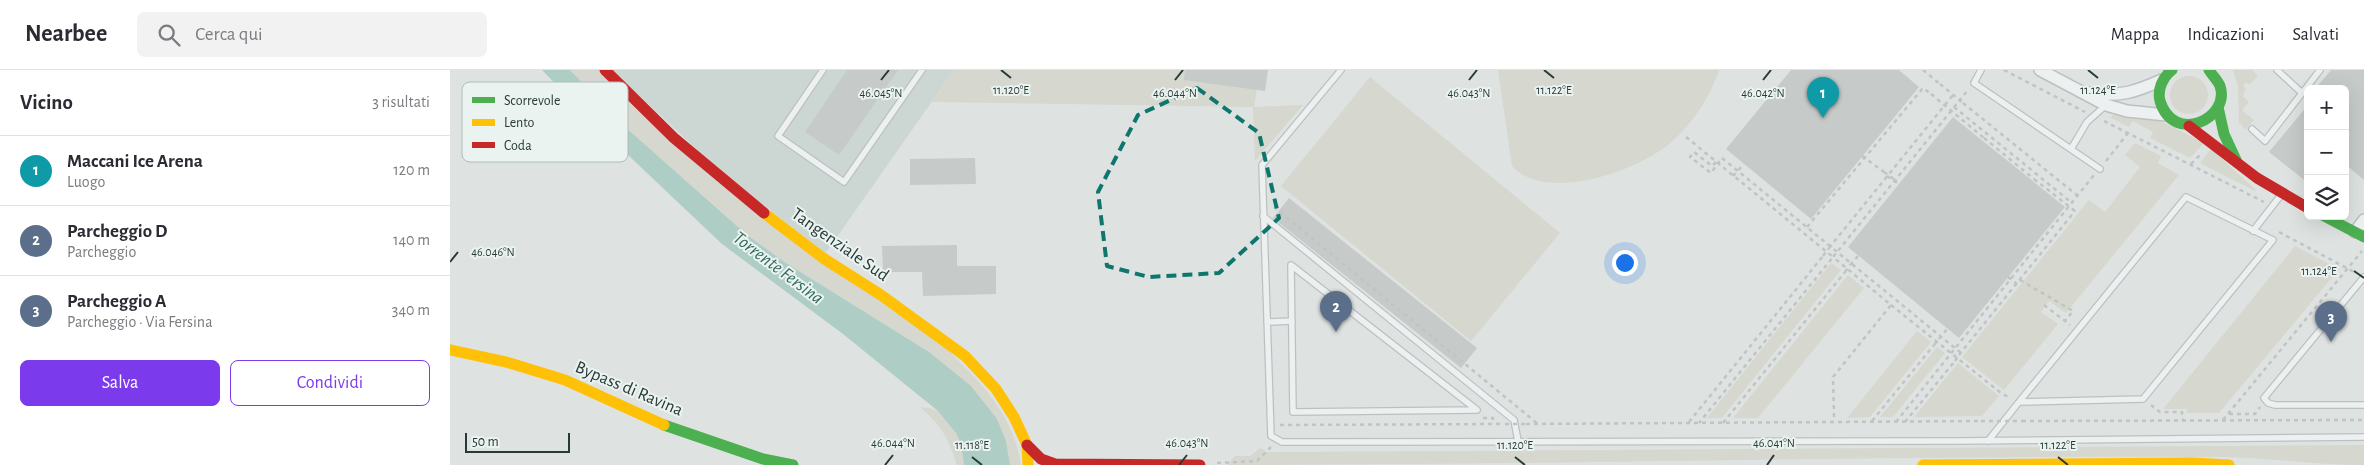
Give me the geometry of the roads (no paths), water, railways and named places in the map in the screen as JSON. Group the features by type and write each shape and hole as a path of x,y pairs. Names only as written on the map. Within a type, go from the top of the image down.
{"main road":[{"name":"Tangenziale Sud","path":"605,70 617,82"},
{"path":"2209,70 2219,83 2220,99 2218,107 2224,134 2237,162"},
{"path":"2167,73 2159,98 2166,115 2181,124 2189,126 2282,194 2304,206"},
{"name":"Tangenziale Sud","path":"628,93 674,138 734,190 823,258 881,295 966,356 996,389 1014,417 1027,445 1028,465"},
{"path":"2189,126 2206,121 2218,107"},
{"path":"2332,220 2360,234"},
{"name":"Bypass di Ravina","path":"450,350 506,362 565,380 664,425 763,459 793,465"},
{"name":"Bypass di Ravina","path":"450,359 498,369 554,385 661,434 745,465"},
{"path":"1027,445 1041,459 1055,464 1199,464"},
{"path":"1923,465 2192,463 2228,465"}],"street":[{"path":"2040,70 2106,105 2166,115"},
{"path":"2086,93 2111,96 2132,93 2167,73"},
{"path":"2360,234 2364,220"}],"lane":[{"path":"823,70 778,136 844,182 922,70"},
{"path":"1341,70 1262,165 1271,436 1282,442 1988,441 2364,437"},
{"path":"1980,70 1974,83 2100,169"},
{"path":"2277,70 2302,92"},
{"path":"2252,130 2266,141 2320,70"},
{"path":"2071,149 2093,115 2106,105"},
{"path":"2253,231 2282,194"},
{"path":"1988,441 2019,402 2186,197 2273,240 2143,399 2019,402"},
{"path":"1263,216 1514,420 1518,441"},
{"path":"1291,265 1477,410 1293,412 1292,321 1291,265"},
{"path":"2364,277 2264,398 2268,403 2275,405 2364,405"},
{"path":"1267,322 1292,321"}],"water":[{"path":"542,70 570,70 582,82 554,82"},
{"name":"Torrente Fersina","path":"628,130 747,235 786,263 929,352 971,386 997,419 1006,441 1010,465 964,465 961,444 956,433 938,411 843,334 722,244 628,155"}],"place":[{"name":"Maccani Ice Arena","path":"1823,118"},
{"name":"Parcheggio D","path":"1336,332"},
{"name":"Parcheggio A","path":"2331,342"}]}
